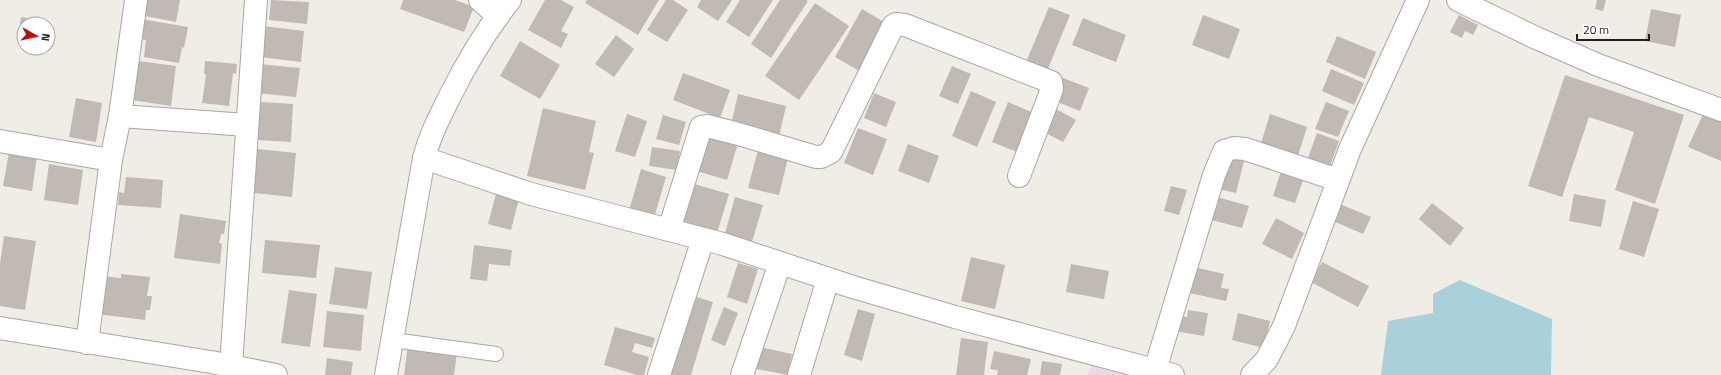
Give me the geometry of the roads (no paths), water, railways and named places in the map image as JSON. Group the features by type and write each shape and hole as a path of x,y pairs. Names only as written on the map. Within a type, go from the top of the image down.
{"street":[{"path":"87,343 136,0"},
{"path":"231,366 256,0"},
{"path":"386,375 424,158 430,137 467,63 504,8 480,0"},
{"path":"1252,375 1268,359 1284,326 1350,149 1418,0"},
{"path":"1458,0 1534,37 1598,65 1721,110"},
{"path":"669,230 701,127 706,126 728,131 816,157 827,155 831,152 893,26 896,24 905,25 1051,82 1052,89 1019,176"},
{"path":"120,116 247,125"},
{"path":"0,141 112,160"},
{"path":"424,158 531,194 703,239 828,279 955,317 1164,372 1214,175 1224,151 1234,148 1245,149 1338,180"},
{"path":"659,375 703,239"},
{"path":"742,375 780,263"},
{"path":"799,375 828,279"},
{"path":"0,328 231,366 268,374"}],"lane":[{"path":"393,340 496,354"}],"water":[{"path":"1460,280 1552,319 1551,375 1381,375 1388,321 1433,313 1433,294"}]}
